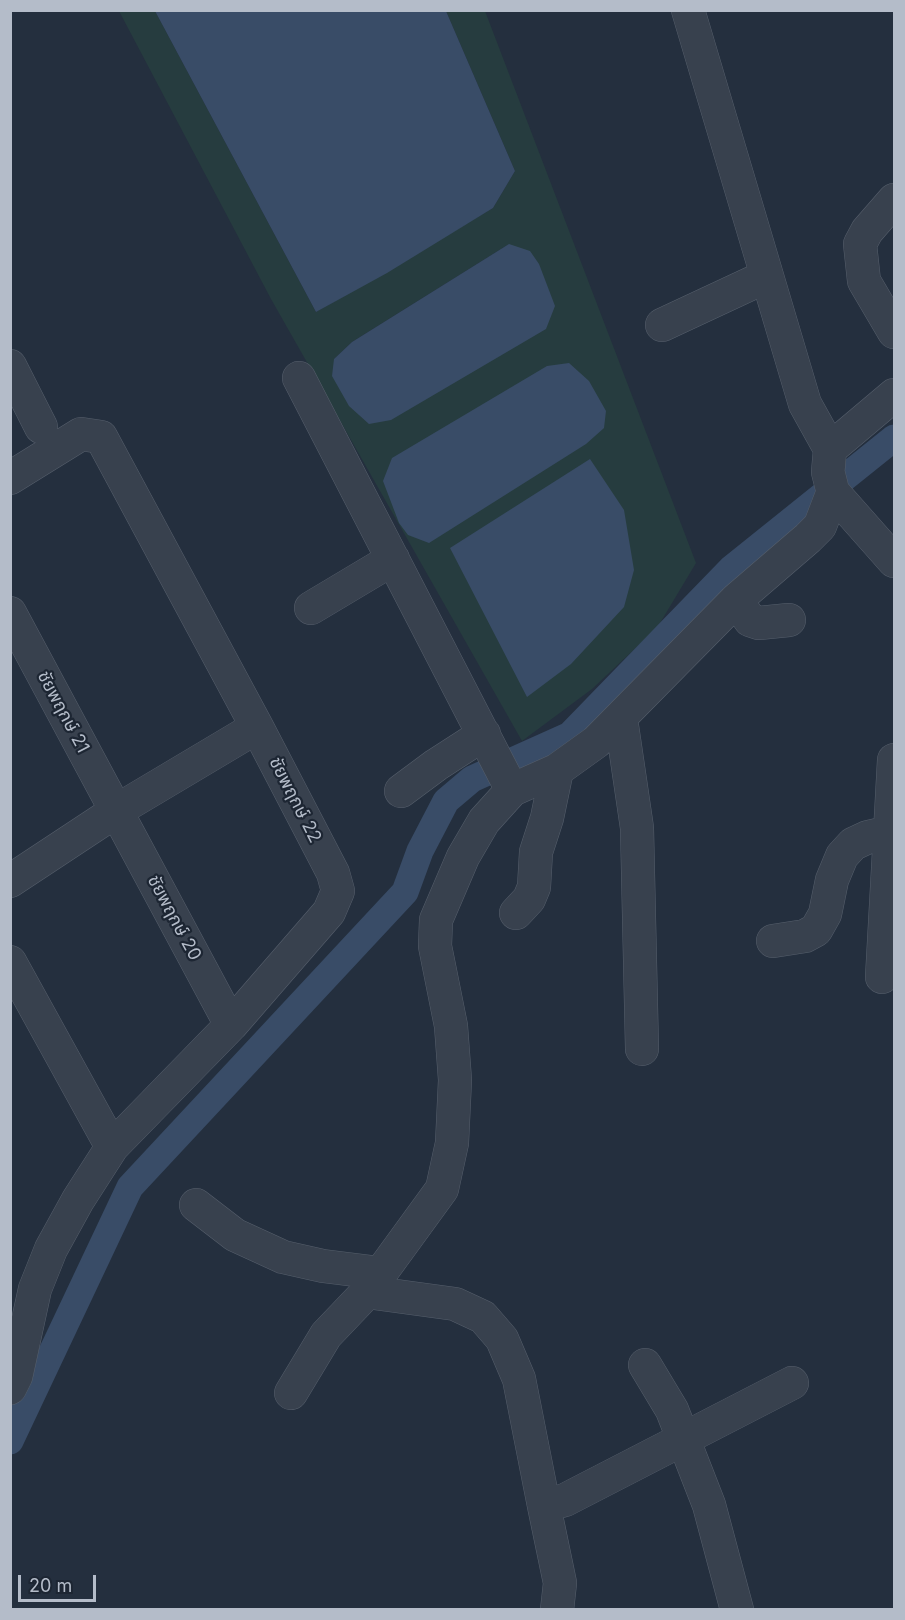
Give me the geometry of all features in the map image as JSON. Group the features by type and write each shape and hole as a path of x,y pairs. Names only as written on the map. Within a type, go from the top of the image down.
{"street":[{"path":"688,10 805,404 830,449 828,472 833,492 894,561"},
{"path":"894,200 867,231 860,244 864,281 894,332"},
{"path":"662,325 767,276"},
{"path":"10,366 41,427"},
{"path":"299,378 512,790"},
{"path":"830,449 894,395"},
{"name":"ชัยพฤกษ์ 22","path":"10,478 81,434 101,437 108,446 333,873 338,891 329,912 231,1025"},
{"path":"291,1393 326,1335 373,1282 442,1189 452,1143 455,1080 451,1026 435,946 435,920 462,857 484,821 512,790 556,770 596,742 736,600 820,526 833,492"},
{"path":"311,608 393,559"},
{"path":"736,600 750,620 759,623 789,621"},
{"name":"ชัยพฤกษ์ 21","path":"10,613 116,811"},
{"path":"621,718 637,828 642,1049"},
{"path":"10,881 116,811 257,727"},
{"path":"401,791 484,734"},
{"path":"882,977 894,760"},
{"path":"516,913 529,899 534,887 536,852 547,818 556,770"},
{"name":"ชัยพฤกษ์ 20","path":"116,811 231,1025"},
{"path":"773,941 804,936 816,930 825,914 832,880 842,856 854,844 868,837 890,832"},
{"path":"10,962 112,1147"},
{"path":"10,1388 17,1325 56,1238 112,1147 231,1025"},
{"path":"196,1204 235,1235 283,1257 323,1266 455,1304 483,1317 502,1339 519,1379 560,1583 557,1610"},
{"path":"645,1365 672,1410 709,1506 737,1610"},
{"path":"544,1506 565,1500 792,1383"}],"green space":[{"path":"119,11 155,11 316,312 493,208 515,171 446,11 485,11 696,563 657,628 592,689 522,741 271,299","holes":["509,244 334,359 352,342"]}],"water":[{"path":"155,11 446,11 515,171 493,208 387,273 316,312"},
{"path":"509,244 530,251 539,264 555,306 546,329 391,420 369,424 349,406 332,376 334,359 352,342"},
{"path":"569,363 589,381 606,411 604,428 586,444 429,543 408,535 399,523 383,481 392,458 547,366"},
{"path":"590,459 624,510 634,570 624,607 571,664 527,697 450,548"}],"waterway":[{"path":"10,1441 130,1187 405,892 420,851 446,801 472,779 570,735 732,568 894,438"}]}
